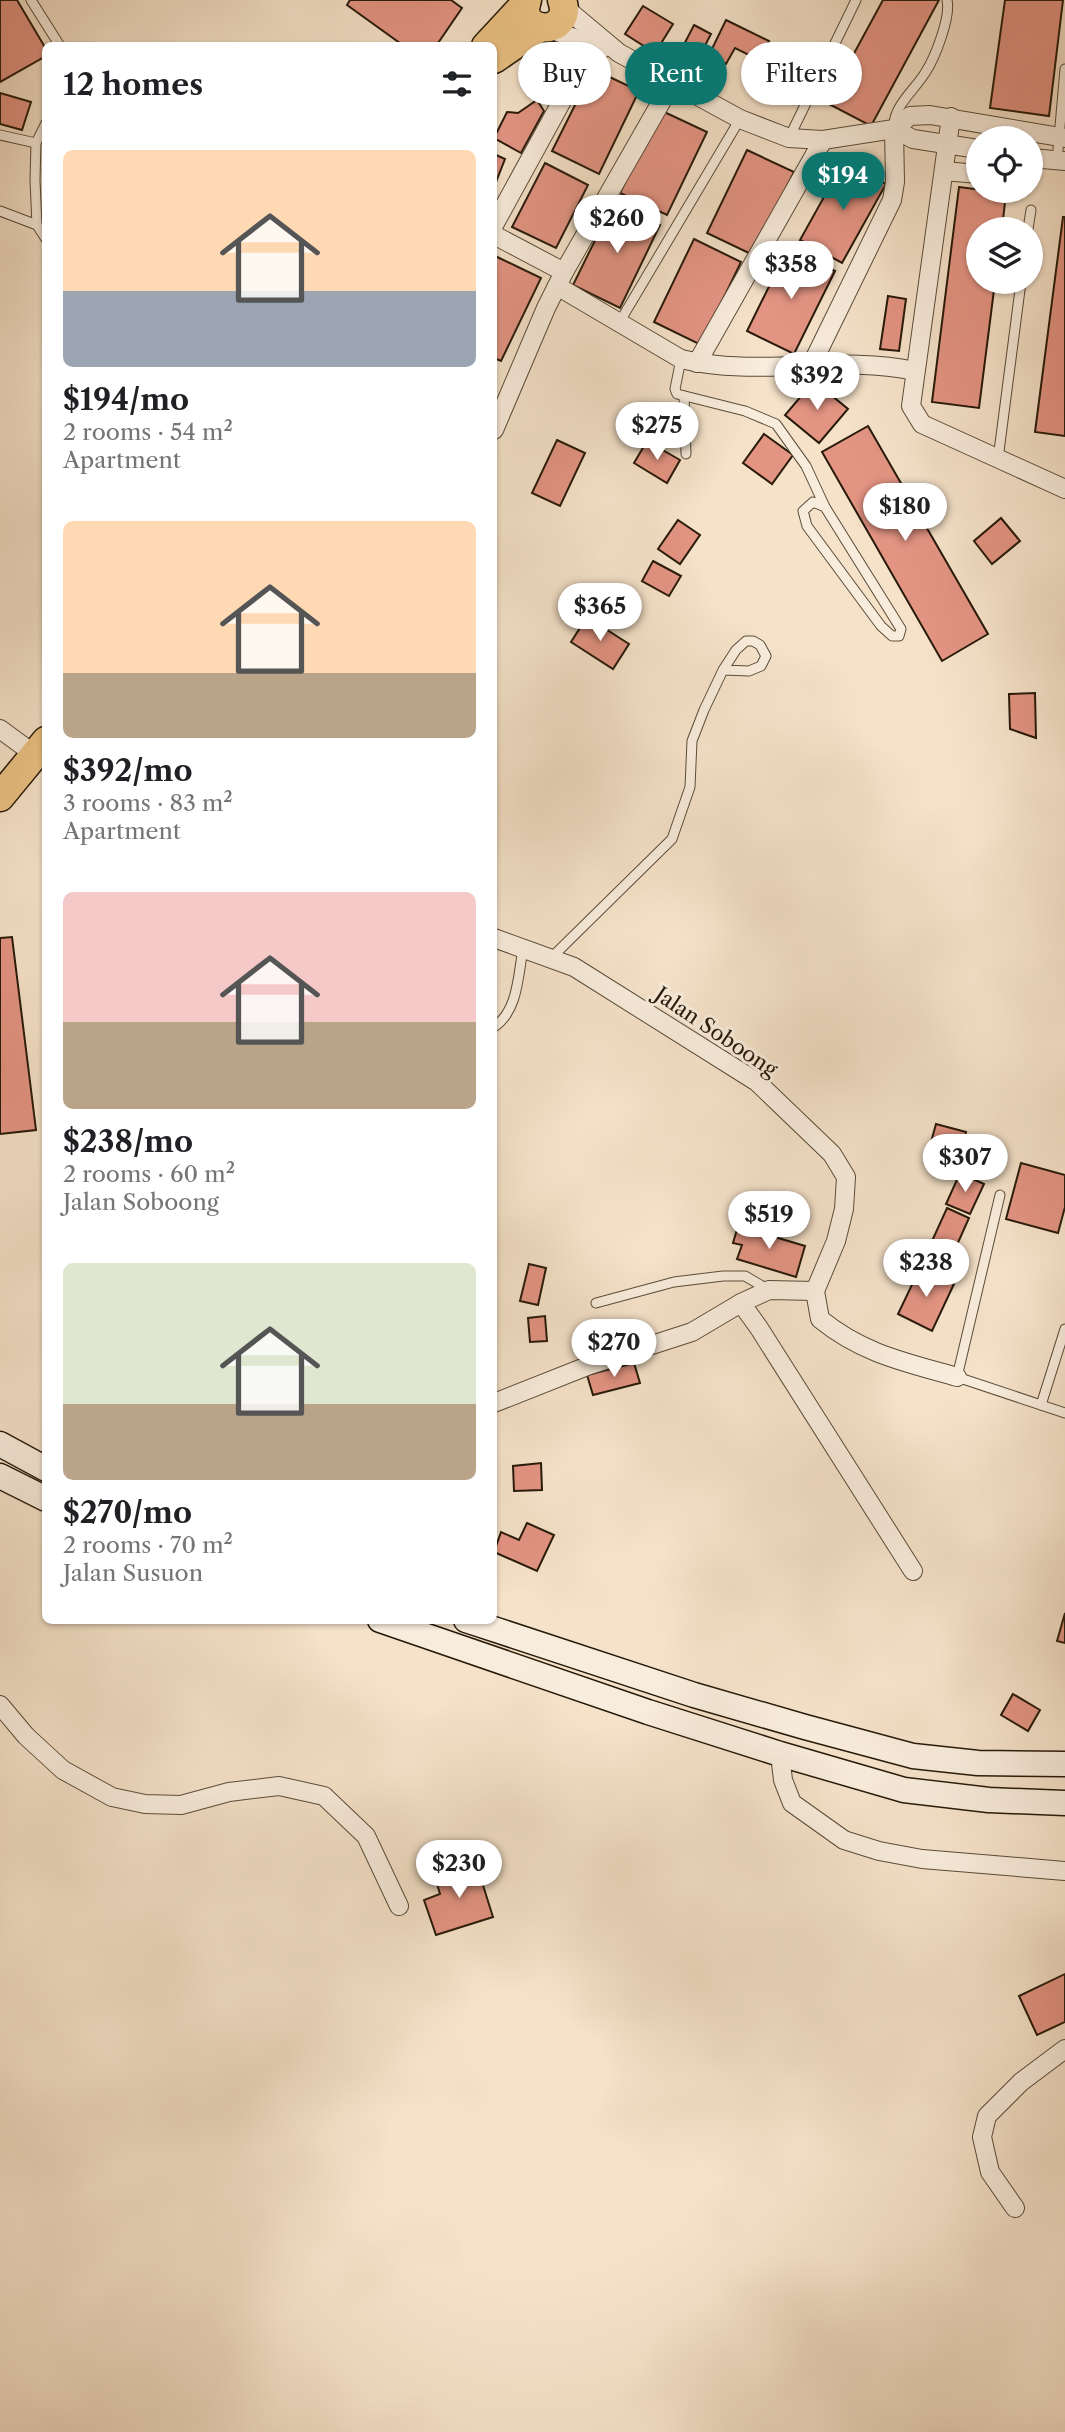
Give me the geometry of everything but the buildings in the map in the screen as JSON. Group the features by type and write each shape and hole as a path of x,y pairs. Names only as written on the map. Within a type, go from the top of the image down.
{"main road":[{"path":"526,2 527,18 557,11"},
{"path":"490,42 526,2"},
{"path":"497,58 557,11"},
{"path":"2,790 40,748"},
{"path":"0,1444 42,1467"},
{"path":"0,1476 42,1497"},
{"path":"392,1624 648,1712 904,1790 989,1800 1065,1803"},
{"path":"478,1624 694,1695 913,1756 978,1763 1065,1765"}],"street":[{"path":"557,11 588,42"},
{"path":"557,11 625,56"},
{"path":"611,51 619,53"},
{"path":"497,220 560,105"},
{"path":"497,423 560,279 659,105"},
{"path":"714,105 740,119 789,138 823,140 894,129 910,116 951,117 984,126"},
{"path":"951,117 911,406 922,424 1065,489"},
{"path":"894,129 913,139 966,147"},
{"path":"811,366 892,200 895,182 894,129"},
{"path":"1043,136 1062,138"},
{"path":"689,361 823,140"},
{"path":"1043,159 1061,161"},
{"path":"944,172 966,173"},
{"path":"497,237 619,323 689,361 811,366 871,364 915,371"},
{"path":"0,729 40,748"},
{"name":"Jalan Soboong","path":"497,939 574,967 757,1082 832,1154 846,1177 844,1209 836,1241 815,1291"},
{"path":"497,1401 590,1365 692,1332 769,1290 815,1291 820,1319 839,1335 876,1354 957,1377"},
{"path":"741,1303 912,1571"},
{"path":"0,1705 26,1736 63,1770 112,1797 145,1804 181,1805 229,1792 279,1786 324,1796 366,1836 399,1906"},
{"path":"780,1754 783,1780 792,1803 844,1840 879,1851 922,1859 1065,1871"},
{"path":"1015,2208 990,2172 982,2137 987,2116 1021,2082 1065,2049"}],"lane":[{"path":"31,0 57,42"},
{"path":"789,138 856,0"},
{"path":"894,129 894,115 927,71 945,25 949,7 947,0"},
{"path":"1061,161 1065,69"},
{"path":"619,323 740,119"},
{"path":"42,132 36,143 35,180 37,225 42,233"},
{"path":"0,135 36,143"},
{"path":"1030,217 1031,210"},
{"path":"0,211 37,225"},
{"path":"998,459 1019,294"},
{"path":"689,361 675,389 677,394 745,411 776,424 806,466 825,507 901,629 898,636 892,636 881,626 807,526 803,511 813,502 825,507"},
{"path":"684,396 686,454"},
{"path":"551,959 671,839 690,787 692,741 723,670 736,650 746,641 754,641 760,645 766,656 761,666 749,671 723,670"},
{"path":"497,1025 512,1008 523,949"},
{"path":"1000,1195 957,1377 1065,1413"},
{"path":"596,1303 674,1282 723,1276 745,1276 769,1290"},
{"path":"1041,1405 1065,1329"}]}
